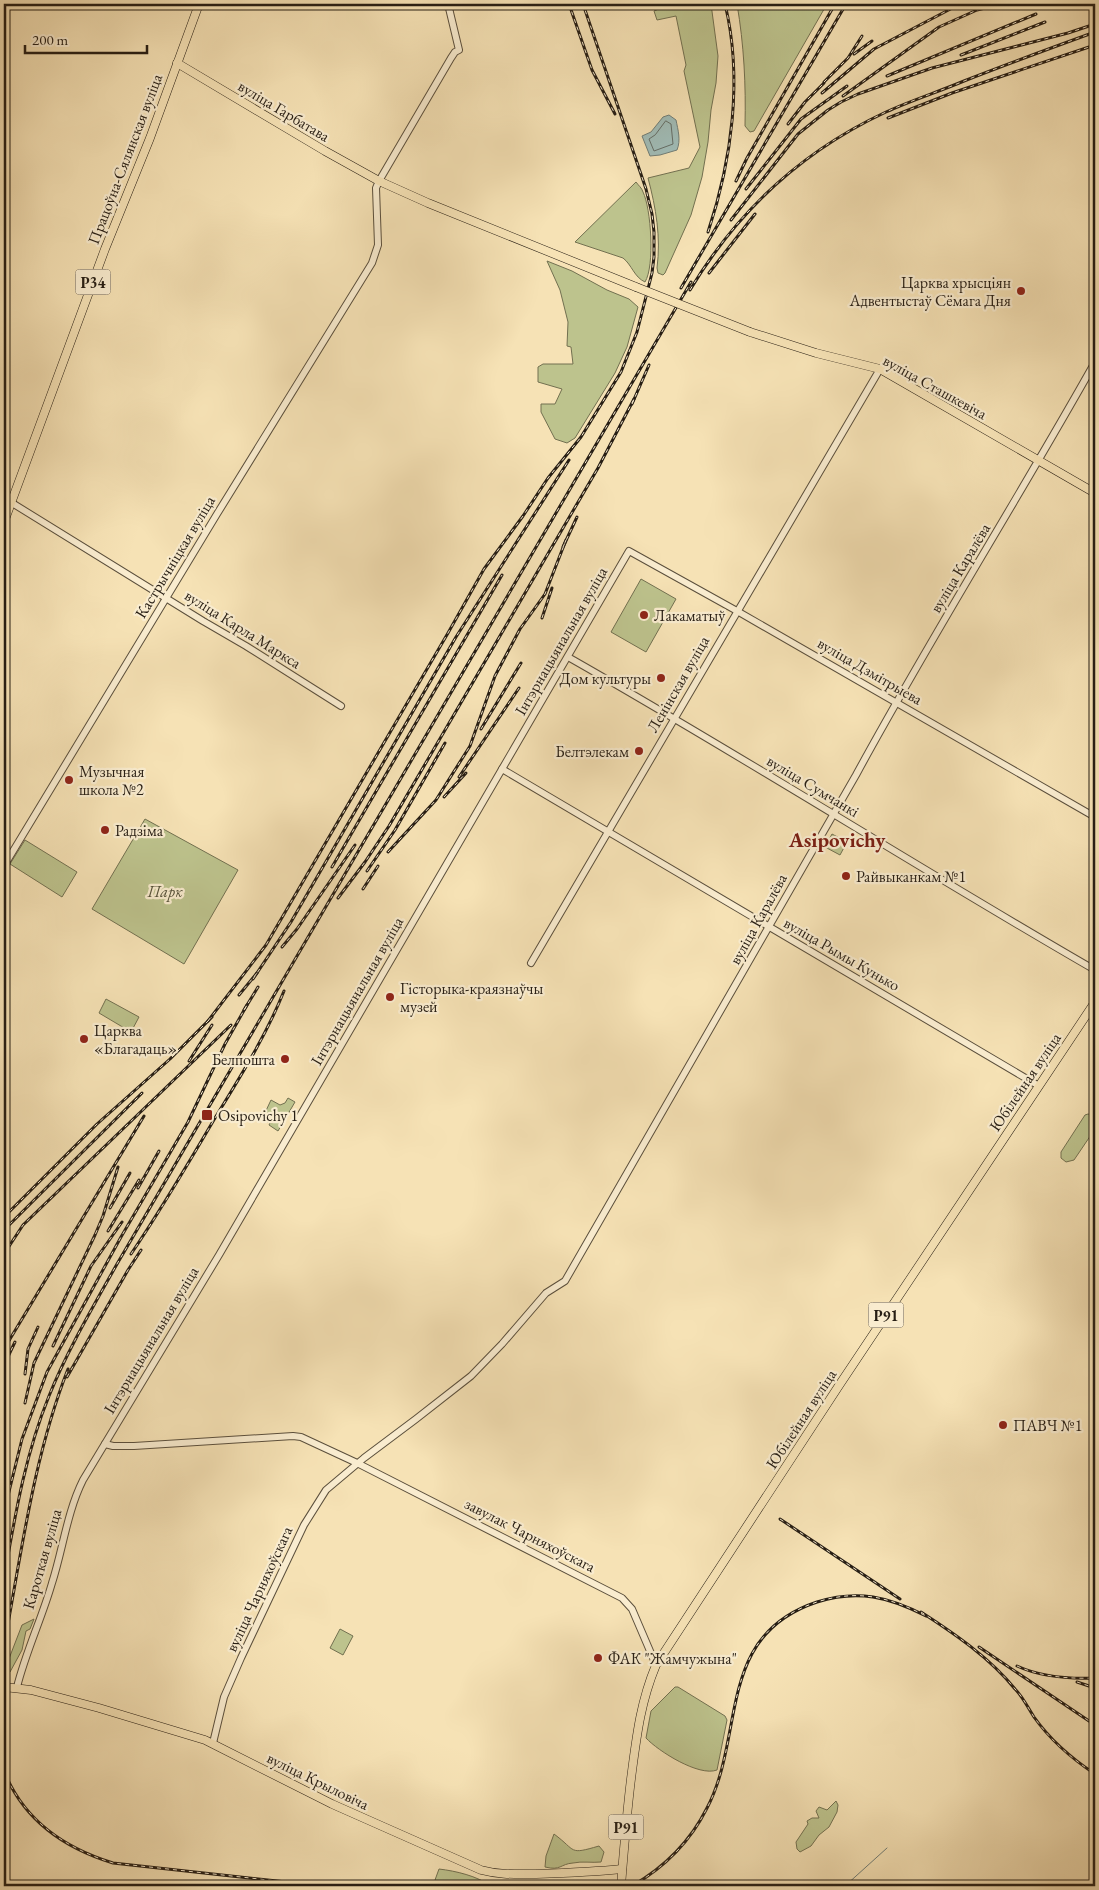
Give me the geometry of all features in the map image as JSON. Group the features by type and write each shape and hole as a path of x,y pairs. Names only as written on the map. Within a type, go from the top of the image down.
{"main road":[{"name":"Працоўна-Сялянская вуліца","path":"4,522 105,249 150,138 199,4"},
{"name":"вуліца Гарбатава","path":"177,63 325,152 379,181 428,203 636,287"},
{"name":"вуліца Сташкевіча","path":"636,287 779,343 880,368 1095,493"},
{"name":"Юбілейная вуліца","path":"621,1886 630,1785 640,1712 646,1687 656,1665 840,1384 1095,1002"},
{"name":"вуліца Крыловіча","path":"4,1687 31,1690 100,1708 213,1743 332,1804 481,1870 496,1873 538,1874 622,1869"}],"street":[{"path":"379,181 451,58 459,50 448,4"},
{"name":"Кастрычніцкая вуліца","path":"4,866 372,263 378,245 376,188 379,181"},
{"name":"вуліца Каралёва","path":"502,1344 546,1293 565,1281 896,702 1039,461 1095,362"},
{"name":"Ленінская вуліца","path":"532,963 880,368"},
{"name":"вуліца Карла Маркса","path":"4,498 341,706"},
{"name":"вуліца Дзмітрыева","path":"629,551 1095,817"},
{"name":"Інтэрнацыянальная вуліца","path":"105,1444 219,1255 629,551"},
{"name":"вуліца Сумчанкі","path":"568,657 1095,970"},
{"name":"вуліца Рымы Кунько","path":"502,769 1039,1086"},
{"name":"вуліца Чарняхоўскага","path":"213,1743 224,1697 304,1525 326,1490 357,1463 471,1376 502,1344"},
{"path":"105,1444 113,1446 153,1445 298,1436 357,1463"},
{"name":"Кароткая вуліца","path":"17,1687 25,1656 52,1585 74,1499 105,1444"},
{"name":"завулак Чарняхоўскага","path":"357,1463 622,1598 632,1609 656,1665"}],"green space":[{"path":"660,4 711,4 718,56 716,83 702,177 691,215 663,275 658,273 657,268 657,223 648,178 689,168 700,147 684,71 686,65 676,16 657,20 654,11 661,8"},
{"path":"737,4 827,4 754,131 750,132 745,126 744,65"},
{"path":"636,182 642,189 646,200 650,223 650,263 645,282 638,277 623,258 575,242"},
{"path":"547,261 629,299 638,307 627,347 615,373 575,438 567,443 555,439 541,412 541,404 555,404 562,389 538,382 538,367 543,364 573,364 571,347 567,346 568,322 560,290"},
{"name":"Лакаматыў","path":"641,579 676,599 646,652 611,632"},
{"name":"Парк","path":"145,819 238,870 184,964 92,909"},
{"path":"832,834 847,842 840,855 825,847"},
{"path":"25,840 77,872 62,897 10,864"},
{"path":"106,999 139,1017 131,1032 99,1013"},
{"path":"288,1098 295,1102 278,1131 269,1125 270,1123 265,1121 263,1117 271,1100 280,1105 285,1103"},
{"path":"1085,1115 1095,1115 1095,1129 1074,1160 1066,1162 1061,1158 1061,1152"},
{"path":"34,1619 30,1629 26,1631 22,1650 10,1672 5,1669 22,1625"},
{"path":"340,1629 353,1636 343,1655 330,1648"},
{"path":"675,1687 678,1687 725,1716 727,1720 717,1770 700,1770 690,1766 669,1756 646,1738 651,1711"},
{"path":"836,1801 838,1805 837,1812 829,1827 819,1835 811,1846 800,1852 797,1849 796,1842 808,1824 807,1821 812,1818 819,1818 816,1811 819,1807 827,1810"},
{"path":"554,1834 570,1848 577,1851 599,1846 604,1852 601,1862 576,1862 557,1868 545,1867 546,1856"},
{"path":"439,1869 466,1874 491,1886 431,1886"}],"water":[{"path":"669,115 676,120 679,139 677,150 650,156 642,136 651,132 663,117"}],"waterway":[{"path":"845,1886 887,1848"}],"railway":[{"path":"569,4 592,70 615,114"},
{"path":"208,1021 266,945 484,569 548,478 581,437 621,372 637,332 652,273 654,257 652,214 646,189 583,4"},
{"path":"708,232 729,148 732,119 733,61 725,4"},
{"path":"736,181 747,158 835,4"},
{"path":"681,288 846,4"},
{"path":"822,93 874,49 960,4"},
{"path":"843,96 939,27 977,10 1001,4"},
{"path":"887,76 1036,14"},
{"path":"961,55 1045,22"},
{"path":"731,220 798,134 841,102 858,94 932,68 1068,33 1095,24"},
{"path":"690,290 729,234 751,209 800,164 827,145 886,112 996,68 1095,32"},
{"path":"824,82 848,58 862,36"},
{"path":"854,54 872,41"},
{"path":"888,118 952,93 1095,45"},
{"path":"788,124 805,102 824,83"},
{"path":"746,189 801,119 847,86"},
{"path":"709,273 755,214"},
{"path":"4,1578 12,1532 33,1441 56,1379 81,1329 117,1264 691,282"},
{"path":"632,404 649,365"},
{"path":"338,898 389,826 598,468 634,399"},
{"path":"253,979 291,922 456,637 569,460"},
{"path":"563,547 577,517"},
{"path":"388,852 436,800 470,746 495,676 520,629 545,594 566,540"},
{"path":"332,867 502,575"},
{"path":"542,618 552,588"},
{"path":"481,729 521,663"},
{"path":"459,777 519,688"},
{"path":"367,871 395,830 445,743"},
{"path":"444,797 466,773"},
{"path":"282,947 297,929 355,845"},
{"path":"363,889 378,866"},
{"path":"239,995 257,973"},
{"path":"244,1010 258,987"},
{"path":"131,1254 174,1187 243,1072 261,1040 284,991"},
{"path":"4,1512 22,1439 47,1372 121,1237 188,1122 225,1044 247,1005"},
{"path":"4,1217 97,1124 170,1059 212,1017"},
{"path":"189,1061 212,1025"},
{"path":"4,1254 23,1225 231,1025"},
{"path":"4,1230 142,1093"},
{"path":"4,1349 144,1116"},
{"path":"138,1188 159,1151"},
{"path":"25,1403 34,1363 95,1235 118,1167"},
{"path":"110,1208 130,1173"},
{"path":"108,1231 139,1180"},
{"path":"53,1346 91,1266 122,1222"},
{"path":"67,1377 141,1250"},
{"path":"25,1374 28,1349 38,1327"},
{"path":"4,1365 15,1342"},
{"path":"5,1640 30,1503 46,1435 68,1369"},
{"path":"780,1519 900,1599"},
{"path":"4,1597 8,1571"},
{"path":"632,1886 655,1871 676,1853 693,1832 707,1808 719,1779 738,1690 748,1663 762,1638 785,1618 817,1602 846,1596 873,1597 886,1600 926,1616"},
{"path":"921,1612 959,1638 995,1667 1018,1692 1034,1717 1054,1741 1095,1774"},
{"path":"979,1647 1095,1725"},
{"path":"1017,1666 1036,1673 1076,1678 1095,1678"},
{"path":"1077,1682 1095,1688"},
{"path":"4,1771 22,1804 34,1817 62,1840 95,1857 113,1863 323,1886"}],"place":[{"name":"Царква хрысціян Адвентыстаў Сёмага Дня","path":"1021,291"},
{"name":"Лакаматыў","path":"644,615"},
{"name":"Дом культуры","path":"661,678"},
{"name":"Белтэлекам","path":"639,751"},
{"name":"Музычная школа №2","path":"69,780"},
{"name":"Радзіма","path":"105,830"},
{"name":"Райвыканкам №1","path":"846,876"},
{"name":"Гісторыка-краязнаўчы музей","path":"390,997"},
{"name":"Царква «Благадаць»","path":"84,1039"},
{"name":"Белпошта","path":"285,1059"},
{"name":"Osipovichy 1","path":"207,1115"},
{"name":"ПАВЧ №1","path":"1003,1425"},
{"name":"ФАК \"Жамчужына\"","path":"598,1658"}],"district":[{"name":"Asipovichy","path":"837,839"}]}
